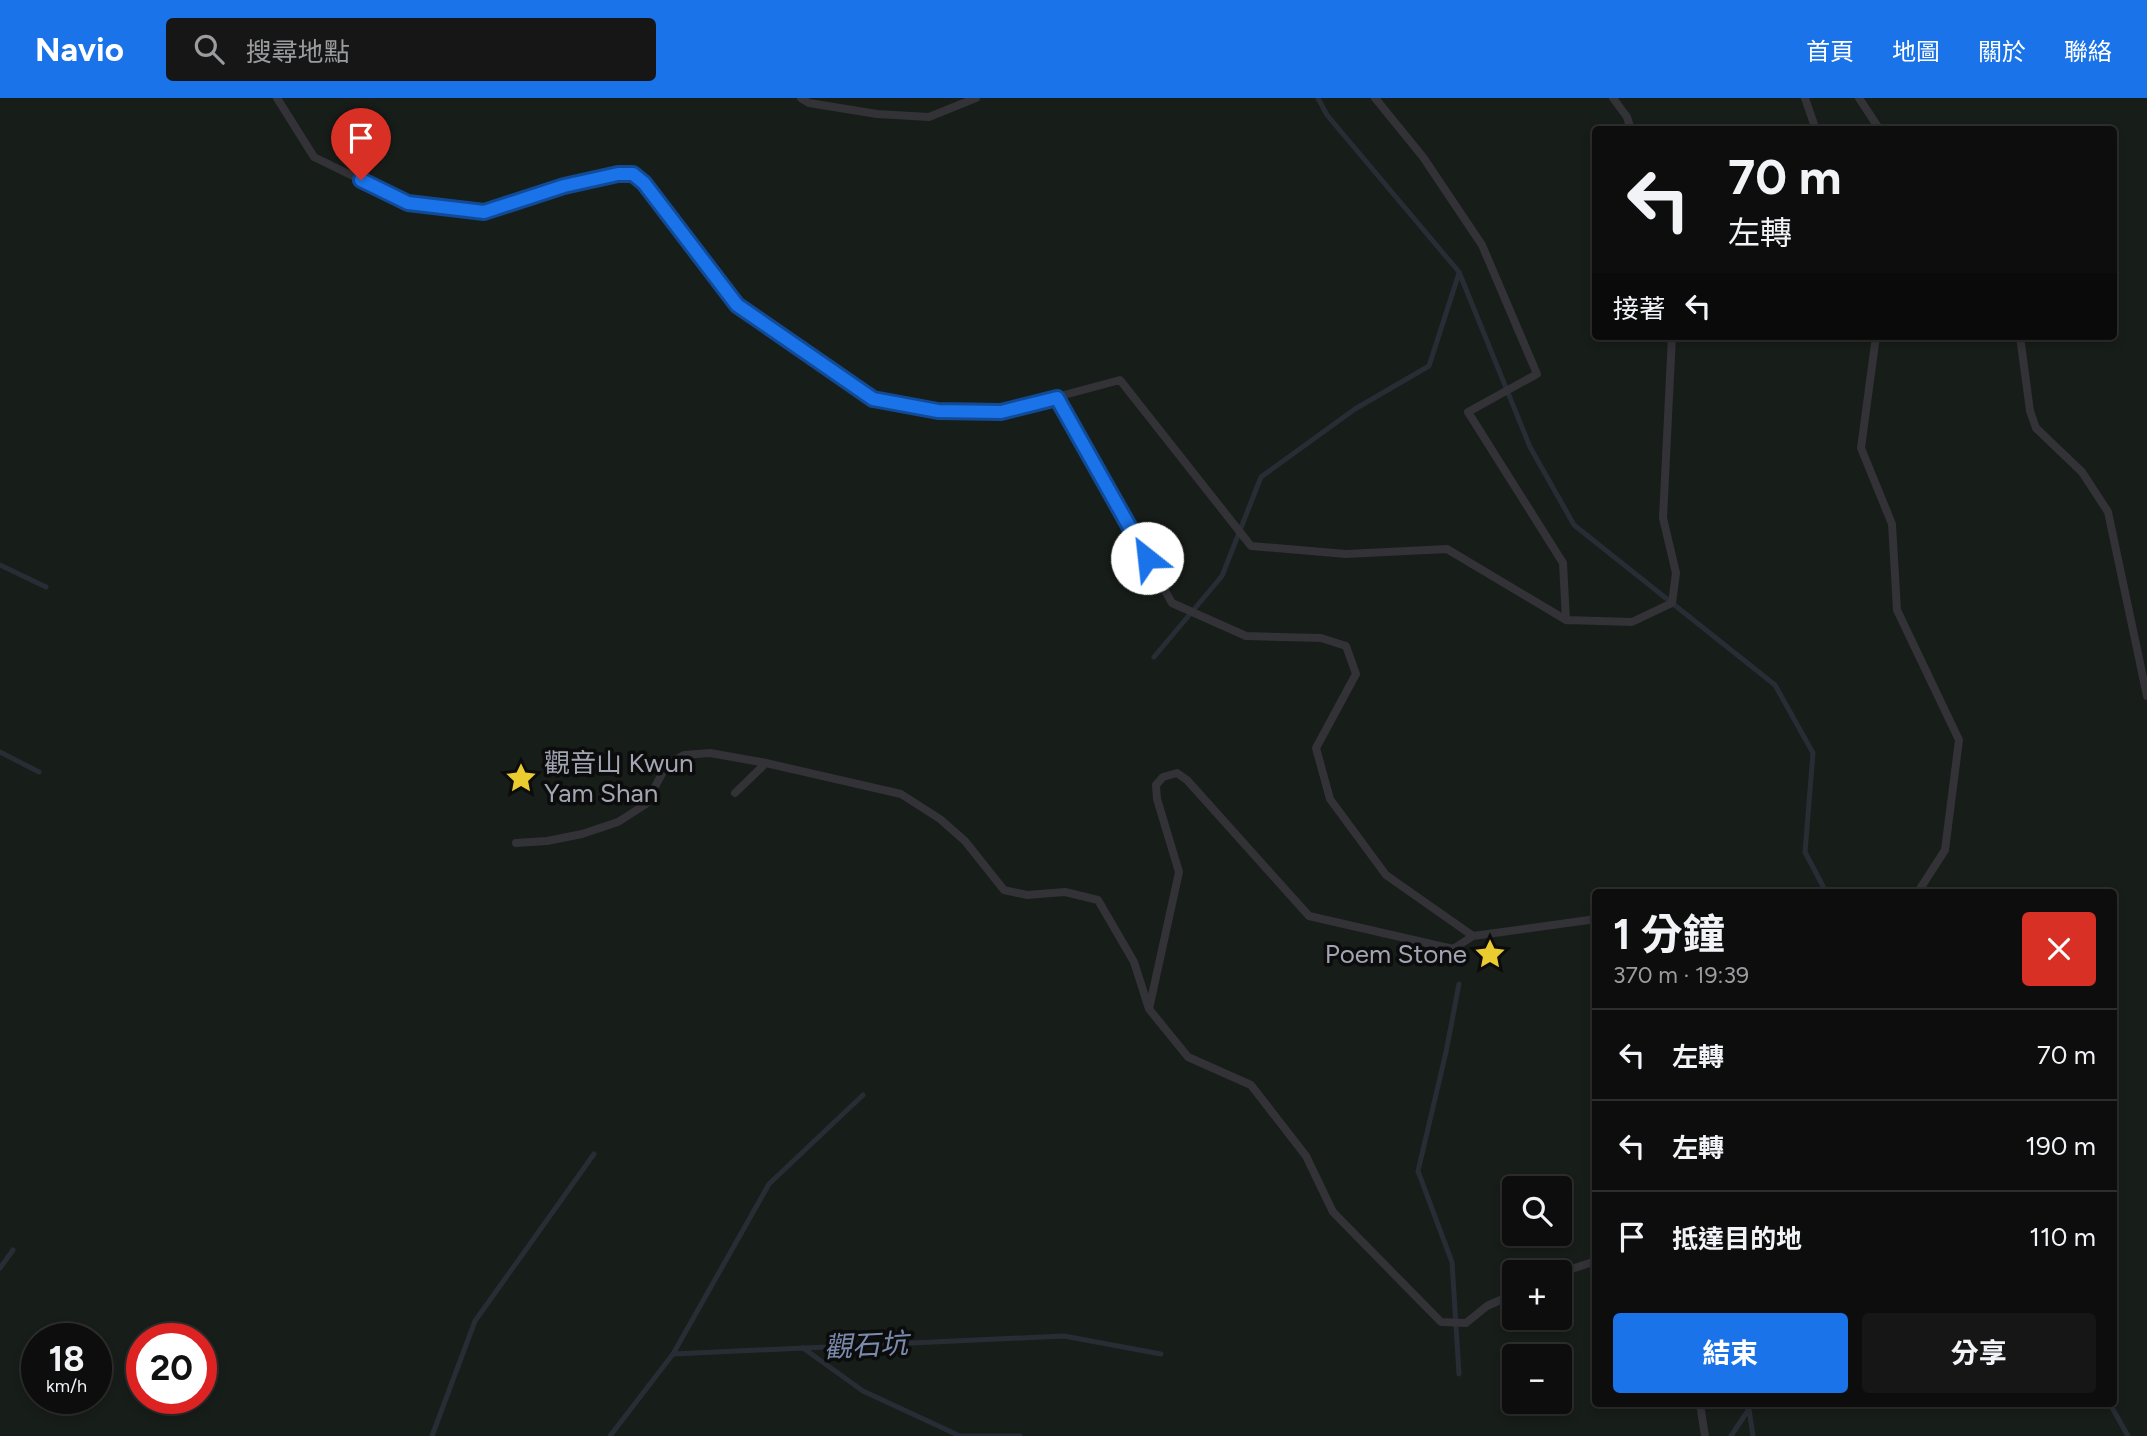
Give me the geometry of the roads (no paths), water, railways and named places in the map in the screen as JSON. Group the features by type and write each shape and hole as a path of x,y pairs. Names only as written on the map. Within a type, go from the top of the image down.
{"lane":[{"path":"276,98 314,158 408,203 484,212 564,186 618,174 633,174 644,183 737,305 873,399 938,411 1001,412 1120,380 1251,546 1346,554 1447,549 1566,620 1632,622 1672,603 1676,573 1663,518 1672,340"},
{"path":"801,98 809,103 877,114 929,117 976,98"},
{"path":"1375,98 1423,157 1482,245 1536,374 1468,412 1563,562 1566,620"},
{"path":"1614,98 1630,126"},
{"path":"1805,98 1815,126"},
{"path":"1859,98 1877,126"},
{"path":"1875,340 1861,449 1892,524 1897,610 1959,740 1945,850 1920,889"},
{"path":"2021,340 2030,411 2036,428 2082,472 2108,512 2147,696"},
{"path":"1057,398 1172,603 1246,636 1321,638 1346,646 1356,674 1316,748 1329,799 1386,875 1473,936"},
{"path":"516,843 547,841 582,834 618,822 646,804 667,764 684,755 709,753 766,762 901,794 940,819 965,841 1004,890 1027,895 1065,892 1098,900 1134,962 1149,1009 1188,1057 1251,1086 1306,1156 1333,1212 1441,1322 1466,1322 1487,1306 1502,1299"},
{"path":"735,793 766,762"},
{"path":"1149,1009 1179,872 1157,799 1156,785 1170,774 1177,773 1187,780 1309,916 1453,949 1473,936 1592,920"},
{"path":"1572,1269 1592,1262"},
{"path":"1700,1407 1704,1436"}],"waterway":[{"path":"1318,98 1327,115 1459,272 1530,447 1574,525 1775,685 1813,753 1805,852 1824,889"},
{"path":"1154,657 1222,576 1261,477 1355,409 1429,366 1459,273"},
{"path":"0,565 46,587"},
{"path":"0,752 39,772"},
{"path":"1459,984 1418,1171 1452,1262 1459,1374"},
{"path":"673,1354 769,1184 863,1095"},
{"path":"432,1436 475,1321 594,1154"},
{"path":"0,1268 13,1250"},
{"name":"觀石坑","path":"610,1436 673,1354 1064,1336 1161,1354"},
{"path":"803,1348 863,1391 960,1436 1020,1436"},
{"path":"1731,1436 1750,1407"},
{"path":"2112,1407 2128,1436"},
{"path":"1749,1409 1753,1436"}],"place":[{"name":"觀音山 Kwun Yam Shan","path":"521,778"},
{"name":"Poem Stone","path":"1490,954"}]}
